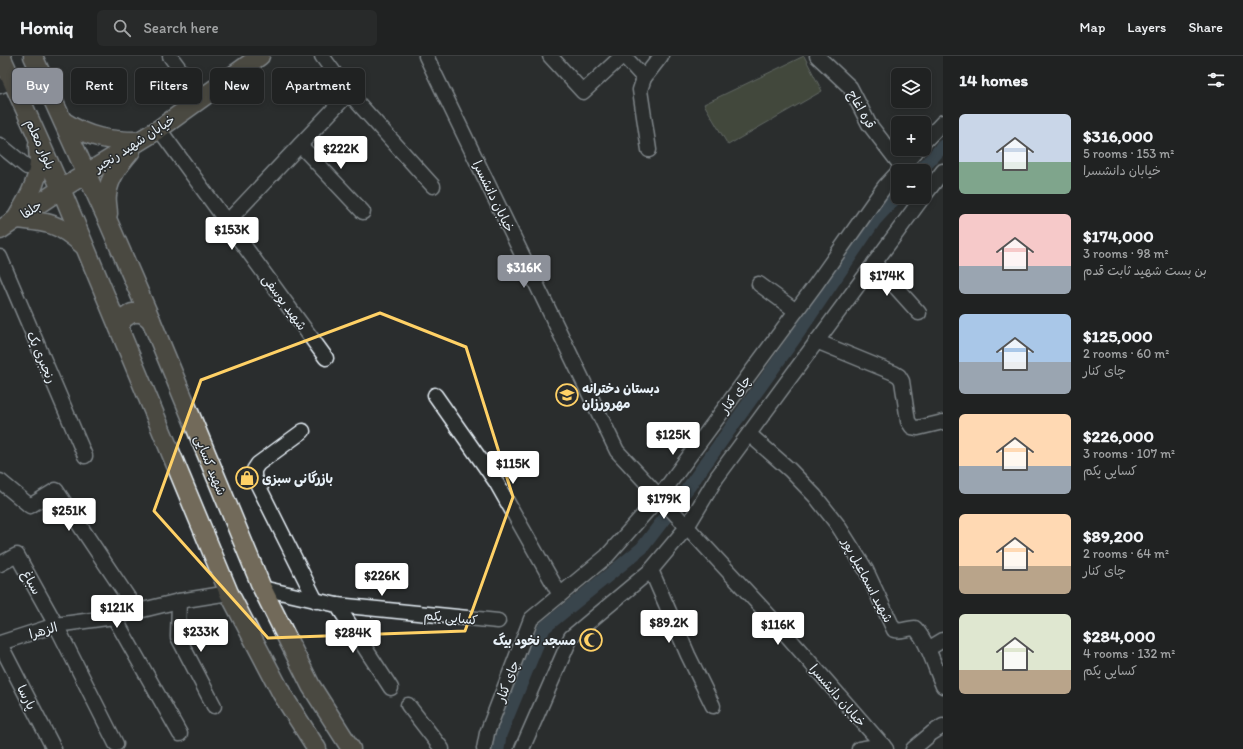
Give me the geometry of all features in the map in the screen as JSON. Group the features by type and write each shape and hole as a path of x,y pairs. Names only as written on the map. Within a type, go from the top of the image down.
{"main road":[{"name":"بلوار معلم","path":"1,56 6,84 37,136 61,189"},
{"path":"33,56 87,173"},
{"name":"خیابان شهید رنجبر","path":"202,97 260,56"},
{"name":"خیابان شهید رنجبر","path":"61,189 159,129 193,104"},
{"path":"63,121 87,135 105,140 139,141"},
{"path":"37,136 39,164 36,181 16,219 56,225 70,234 85,247"},
{"path":"108,221 107,195 111,181 118,166 139,141"},
{"name":"شهید کسایی","path":"87,173 151,320 262,588 311,686 351,749"},
{"path":"61,189 228,593 282,694 317,749"},
{"name":"جلفا","path":"0,230 61,189"},
{"path":"119,328 123,319 132,313 142,313 151,320"}],"street":[{"path":"170,56 179,68"},
{"path":"322,56 331,68"},
{"name":"خیابان دانشسرا","path":"426,56 617,451 775,622 884,747"},
{"path":"550,56 583,92 623,56 644,78"},
{"path":"649,150 640,90 644,78 661,56"},
{"name":"قره اغاج","path":"817,56 850,87 869,124 896,164"},
{"path":"227,222 339,104"},
{"path":"359,104 433,186"},
{"path":"931,134 943,122"},
{"name":"شهید یوسفی","path":"159,129 326,358"},
{"path":"0,145 27,167"},
{"path":"300,145 363,212"},
{"name":"چای کنار","path":"905,164 912,156"},
{"path":"931,187 943,171"},
{"name":"چای کنار","path":"484,749 487,733 531,619 607,556 660,496 891,180"},
{"path":"522,749 571,637 652,570 688,527 717,477 918,204"},
{"name":"رنجبری یک","path":"0,257 85,456"},
{"path":"874,263 919,313"},
{"path":"759,284 796,310"},
{"path":"816,341 899,376 902,381 908,421 912,427 918,428 943,422"},
{"path":"435,395 496,482 560,595"},
{"path":"303,431 258,464 254,470 254,477 316,601"},
{"name":"شهید اسماعیل پور","path":"749,434 790,470 815,496 837,524 866,570 894,630 901,631 915,628 918,631 928,650 943,686"},
{"path":"0,481 30,506 56,490 137,611"},
{"name":"سباغ","path":"0,564 17,555 56,626"},
{"path":"652,570 688,655 713,706"},
{"name":"کسایی یکم","path":"262,588 337,605 498,622"},
{"name":"الزهرا","path":"0,643 56,626 114,617 179,600 228,593"},
{"path":"179,600 178,637 214,706"},
{"path":"337,605 391,688"},
{"path":"114,617 180,734"},
{"path":"56,626 116,744"},
{"path":"928,650 943,640"},
{"name":"پارسا","path":"0,643 54,749"},
{"path":"408,705 442,749"},
{"path":"914,749 932,733 943,726"},
{"path":"859,749 884,747"}],"highlighted area":[{"path":"380,313 466,347 513,497 465,631 268,638 154,511 201,380"}],"green space":[{"path":"804,56 822,91 728,145 704,104"}],"waterway":[{"path":"926,164 943,146"},
{"path":"498,749 500,735 544,628 642,548 691,484 797,335 875,220 891,203"}],"place":[{"name":"دبستان دخترانه مهرورزان","path":"567,395"},
{"name":"بازرگانی سبزی","path":"247,478"},
{"name":"مسجد نخود‌ بیگ","path":"591,640"}]}
